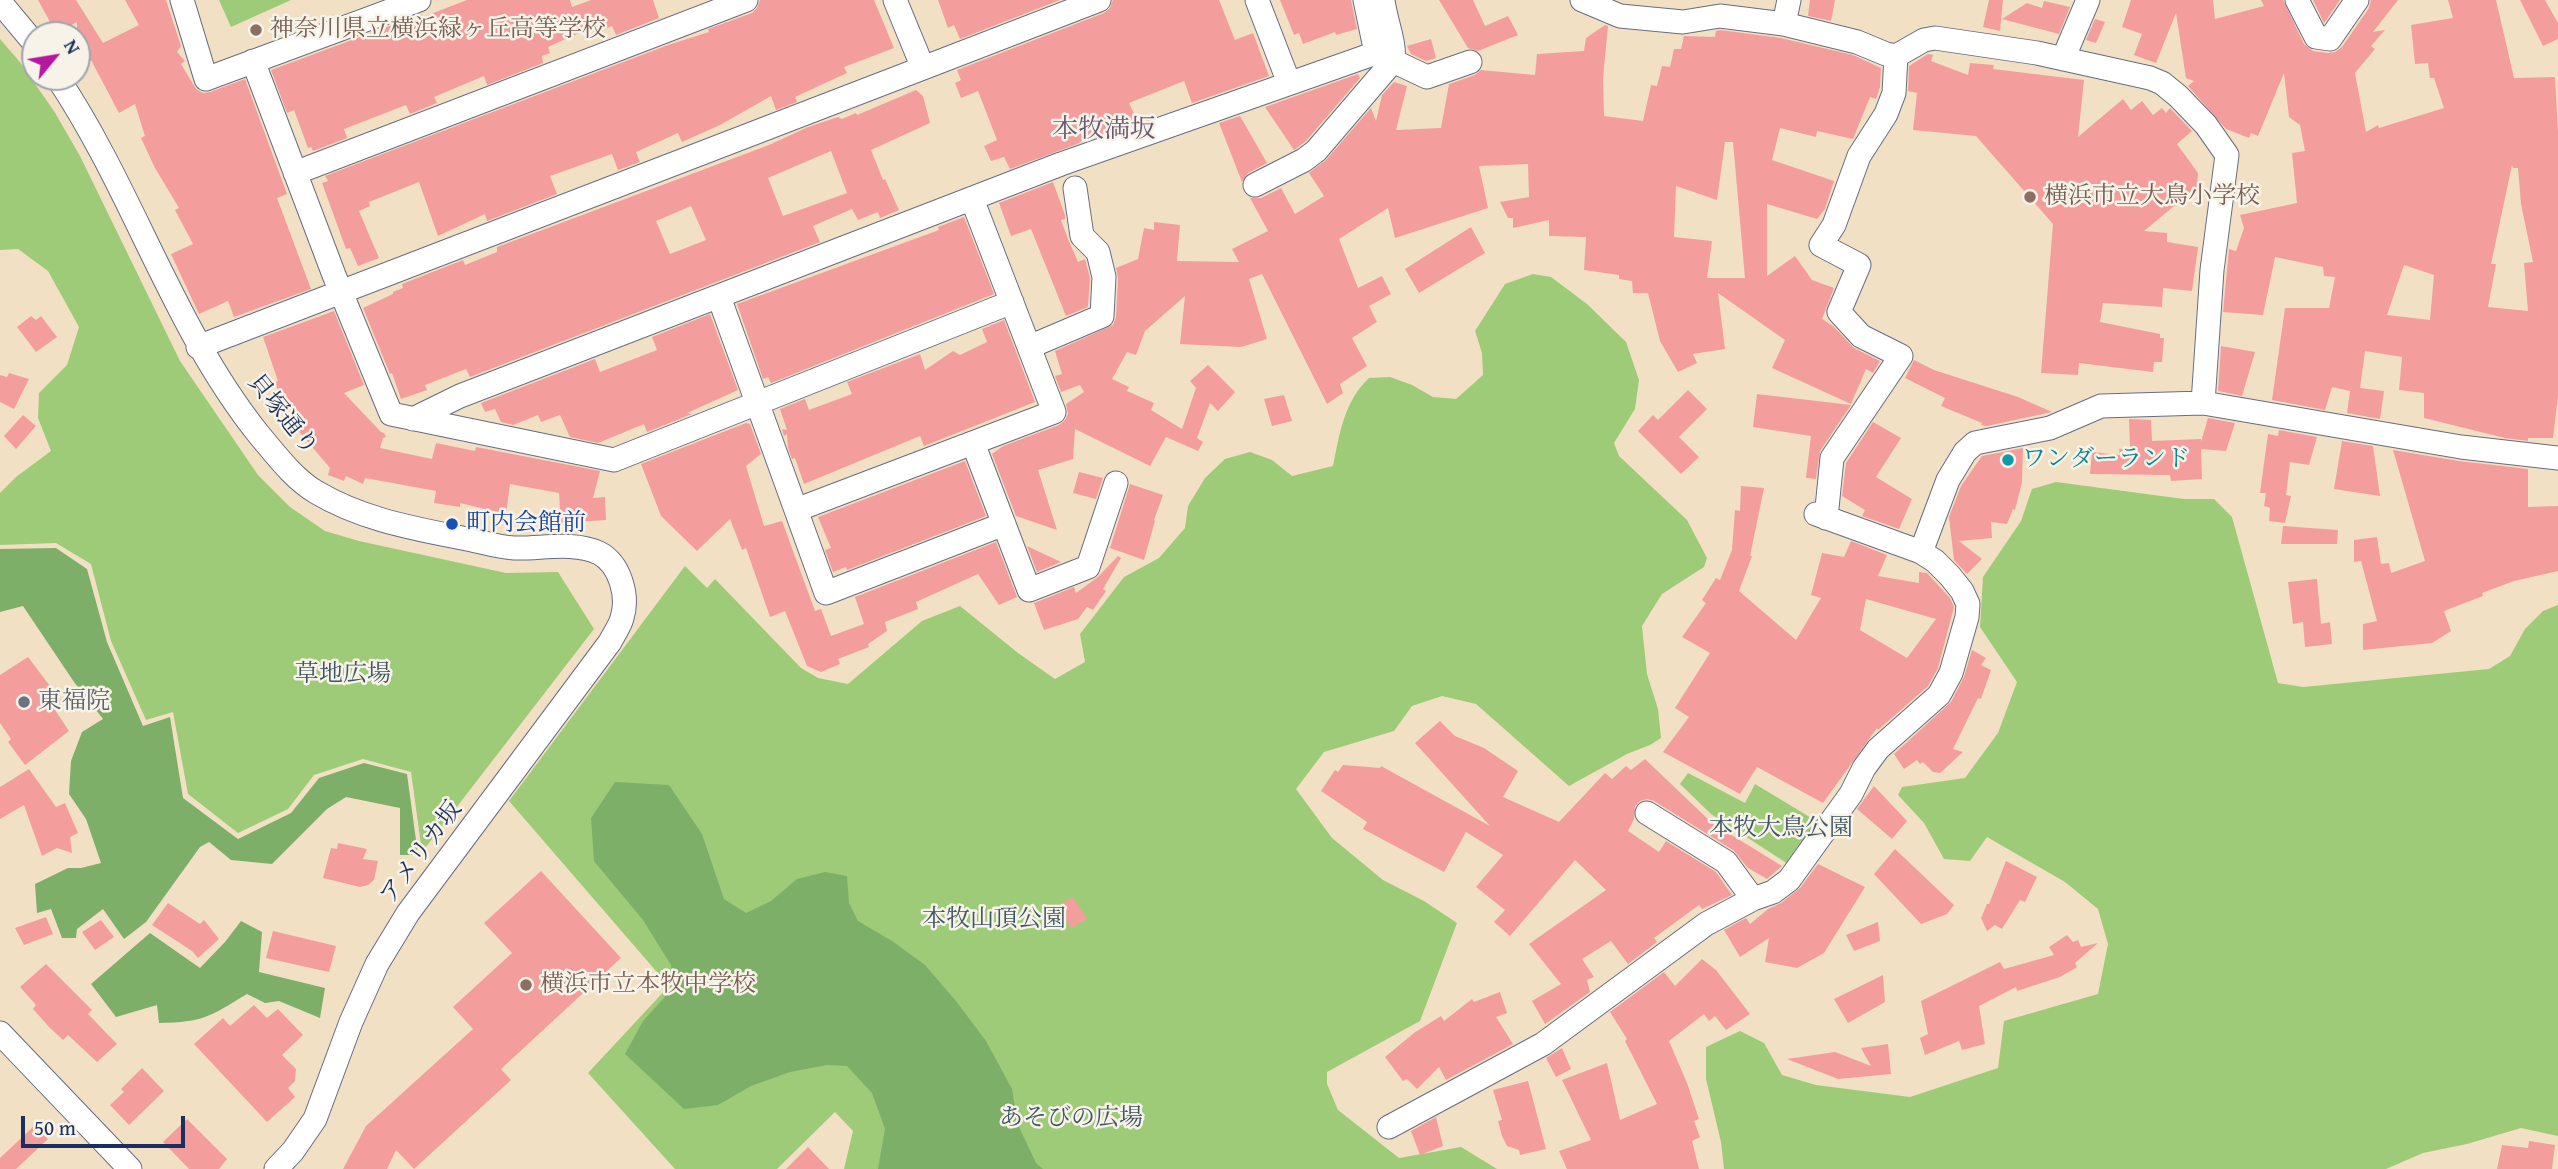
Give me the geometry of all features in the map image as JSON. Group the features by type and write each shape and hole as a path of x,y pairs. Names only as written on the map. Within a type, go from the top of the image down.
{"street":[{"path":"182,0 206,79 419,0"},
{"path":"295,173 746,0"},
{"path":"895,0 923,68"},
{"path":"198,347 1099,0"},
{"path":"1257,0 1289,83"},
{"path":"413,419 460,397 972,199 1066,174 1289,83 1376,53 1365,0"},
{"path":"1255,185 1316,151 1393,61 1395,51 1387,27 1383,0"},
{"path":"1582,0 1620,16 1683,22 1720,16 1784,24 1857,42 1896,56 1924,40 1935,38 2063,59 2162,83 2207,125 2227,155 2212,270 2203,403"},
{"path":"1784,24 1789,0"},
{"path":"2063,59 2088,0"},
{"path":"2297,0 2316,37 2330,39 2357,0"},
{"path":"6,3 21,24"},
{"path":"1389,1127 1543,1044 1706,924 1773,892 1789,880 1851,794 1864,768 1878,749 1939,695 1951,673 1967,617 1968,604 1950,576 1921,552 1821,516 1832,458 1901,356 1861,335 1839,312 1859,265 1821,245 1834,225 1859,156 1886,114 1894,93 1896,56"},
{"path":"253,61 391,414 614,460 1012,302"},
{"path":"1393,61 1427,77 1470,62"},
{"name":"貝塚通り","path":"66,91 94,137 198,347 245,418 282,463 314,491 358,513 513,548 562,547 588,550 600,554 610,562 621,580"},
{"path":"1029,347 1102,316 1104,277 1098,252 1082,236 1066,174"},
{"path":"796,510 1054,412 972,199"},
{"path":"719,297 826,593 1004,524"},
{"path":"1921,552 1948,480 1965,452 1975,443 2050,428 2101,407 2203,403 2461,447 2558,458"},
{"path":"973,443 1030,590 1088,567 1115,483"},
{"name":"アメリカ坂","path":"276,1169 315,1119 351,1022 372,975 408,913 610,642 622,618 624,594 621,580"},
{"path":"1647,813 1726,862 1754,899"},
{"path":"0,1033 130,1169"}],"green space":[{"path":"219,0 291,0 231,27"},
{"name":"草地広場","path":"0,39 21,64 21,91 40,91 80,156 180,361 258,475 290,507 325,531 359,541 506,573 558,572 594,629 422,852 411,772 363,759 314,775 288,809 238,833 188,794 173,712 146,720 111,641 91,564 56,543 0,545 0,493 16,477 51,451 38,418 39,393 67,365 79,327 48,271 18,249 0,250"},
{"name":"本牧山頂公園","path":"1533,274 1551,277 1587,304 1626,342 1639,380 1635,409 1614,443 1619,456 1687,520 1707,558 1704,567 1662,594 1642,626 1647,674 1658,709 1661,738 1569,786 1476,704 1442,696 1412,706 1394,731 1324,752 1296,789 1332,838 1383,880 1424,901 1457,923 1420,1021 1327,1072 1327,1084 1338,1110 1399,1158 1461,1147 1497,1169 844,1169 853,1131 835,1112 777,1169 675,1169 588,1073 669,986 509,801 685,566 707,588 715,579 801,668 818,678 848,684 922,621 960,606 1055,679 1085,662 1080,634 1124,577 1159,558 1185,528 1188,506 1205,478 1225,459 1250,452 1272,460 1292,476 1333,466 1348,407 1369,378 1390,377 1433,397 1456,399 1483,375 1482,353 1475,331 1505,284"},
{"path":"2056,482 2184,499 2214,499 2232,517 2278,683 2303,687 2489,669 2510,656 2525,629 2543,611 2558,605 2558,1136 2521,1128 2467,1144 2423,1153 2386,1169 1724,1169 1721,1142 1706,1079 1706,1047 1740,1031 1764,1043 1782,1075 1816,1085 1910,1097 1998,1068 2004,1021 2098,994 2108,944 2098,909 2065,882 1987,837 1970,861 1944,859 1924,823 1898,795 1902,787 1965,778 1998,733 2017,682 1980,627 1983,577 2021,521 2032,489"},
{"path":"56,548 87,569 107,642 143,726 170,717 183,798 238,839 291,813 319,778 364,763 407,774 418,855 400,855 400,808 346,797 327,809 272,864 231,860 209,842 200,847 146,922 124,939 103,909 77,929 76,938 62,938 51,909 37,913 35,884 68,868 101,863 86,819 69,794 71,761 82,732 103,719 74,682 23,606 0,612 0,549"},
{"name":"本牧大鳥公園","path":"1688,773 1745,803 1755,784 1818,822 1788,864 1711,814 1680,784"},
{"path":"615,782 669,785 702,834 724,899 746,913 771,901 797,879 825,872 847,876 849,903 858,921 925,965 986,1041 1012,1089 1018,1125 1036,1163 1043,1169 878,1169 885,1129 872,1093 847,1066 827,1065 790,1072 751,1086 718,1105 684,1109 625,1054 643,1021 673,988 671,965 643,920 594,861 591,818"},
{"path":"241,921 262,932 259,972 325,988 320,1018 279,1001 265,1003 247,994 206,1017 186,1021 159,1023 157,1005 116,1017 91,984 150,933 200,968"}],"building":[{"path":"38,0 76,0 89,21 49,21"},
{"path":"125,0 166,0 181,46 177,52 185,61 181,64 196,89 203,93 210,92 245,79 287,194 277,198 311,289 234,317 228,301 199,314 171,254 193,244 175,210 179,208 141,138 145,136 135,104 119,113 91,60 91,24 103,43 139,25"},
{"path":"467,0 570,0 572,7 591,0 653,0 659,18 616,35 612,26 594,34 592,27 548,47 550,53 542,56 543,63 487,85 484,76 434,97 437,103 410,114 406,105 344,129 347,138 313,151 311,147 308,148 294,110 287,113 271,70"},
{"path":"760,0 874,0 894,48 844,67 847,73 795,97 797,102 776,110 771,96 720,125 682,142 678,133 636,152 640,162 618,170 612,154 550,176 557,194 487,221 485,214 438,236 419,182 369,202 370,206 359,211 379,258 358,266 350,248 346,249 322,183 328,181 325,176 668,45 709,32 708,29 752,13"},
{"path":"938,0 1060,0 960,39 954,25 948,28"},
{"path":"1113,0 1219,0 1235,40 1253,33 1269,76 1192,103 1184,81 1129,103 1138,122 1095,137 1094,133 1077,144 1010,169 1004,157 991,161 984,146 997,140 978,91 961,98 955,83 961,80 957,70 1104,13"},
{"path":"1280,0 1351,0 1357,29 1336,35 1335,32 1303,44 1299,33 1294,35"},
{"path":"1439,0 1473,0 1485,26 1508,16 1518,35 1478,51 1468,48"},
{"path":"1810,0 1835,0 1831,21 1808,16"},
{"path":"1989,0 2003,0 2000,31 1983,27"},
{"path":"2131,0 2213,0 2215,19 2264,6 2261,0 2283,0 2304,44 2313,51 2328,53 2342,47 2369,8 2371,0 2398,0 2373,32 2385,30 2371,46 2375,49 2355,73 2366,132 2378,125 2379,128 2444,108 2434,78 2430,78 2428,63 2415,64 2411,25 2453,18 2448,0 2496,0 2514,78 2555,77 2558,132 2558,396 2553,438 2528,438 2528,441 2505,438 2424,418 2424,393 2399,390 2402,357 2365,351 2360,388 2384,391 2380,419 2347,413 2350,391 2332,387 2325,410 2272,400 2285,308 2329,308 2335,277 2324,276 2323,267 2275,257 2263,315 2223,312 2229,249 2236,251 2244,228 2240,215 2297,203 2292,153 2305,151 2300,125 2289,117 2284,73 2258,136 2251,133 2249,138 2226,129 2188,86 2194,81 2186,78 2176,13 2156,63 2134,55 2142,34 2122,27","holes":["2512,165 2513,168 2518,168 2521,204 2533,262 2524,263 2528,311 2488,307 2496,264 2491,264","2404,265 2434,275 2430,320 2387,315"]},
{"path":"2313,0 2340,0 2324,23"},
{"path":"2520,0 2545,0 2558,23 2558,39 2543,46"},
{"path":"2044,1 2070,7 2059,34 2002,19 2027,3 2042,8"},
{"path":"2095,19 2105,22 2096,43 2086,40"},
{"path":"1605,25 1608,26 1603,78 1604,116 1643,121 1651,85 1657,86 1662,66 1670,67 1674,49 1681,49 1684,36 1715,37 1716,31 1720,30 1781,38 1853,55 1881,68 1876,99 1870,97 1853,139 1817,131 1816,137 1780,128 1772,160 1834,181 1825,209 1817,219 1767,204 1767,276 1795,256 1812,280 1834,288 1822,319 1833,326 1854,348 1880,361 1873,373 1866,369 1851,404 1772,368 1785,340 1718,293 1725,349 1693,354 1697,363 1678,372 1660,341 1648,293 1633,293 1632,281 1619,279 1619,275 1584,270 1586,237 1549,236 1549,220 1513,228 1513,218 1508,218 1500,202 1529,197 1528,164 1479,166 1488,208 1395,238 1388,208 1339,239 1358,288 1382,276 1391,294 1369,306 1377,322 1352,338 1367,366 1340,384 1343,393 1327,404 1262,274 1249,279 1267,339 1241,347 1180,344 1185,296 1145,331 1136,355 1127,352 1112,379 1129,387 1127,391 1154,403 1151,410 1182,429 1196,388 1190,381 1208,365 1235,392 1218,411 1210,403 1197,438 1203,442 1198,451 1166,437 1150,466 1075,429 1073,459 1038,470 1057,530 1016,516 992,454 1003,446 1059,425 1068,414 1066,404 1084,392 1080,385 1061,392 1055,376 1062,374 1055,351 1113,325 1116,317 1116,268 1138,259 1144,228 1154,230 1154,222 1180,225 1177,261 1239,262 1232,249 1268,231 1250,198 1261,198 1281,188 1295,214 1324,196 1309,173 1326,160 1371,108 1376,121 1382,95 1394,82 1407,86 1396,130 1441,128 1449,84 1475,75 1481,70 1535,75 1537,54 1584,51 1586,38","holes":["1725,142 1733,142 1745,278 1707,278 1712,241 1674,237 1676,186 1717,200"]},
{"path":"1431,39 1436,58 1426,61 1411,54 1407,46"},
{"path":"1928,54 1933,55 1931,61 1968,75 1970,63 1994,65 1993,69 2084,80 2078,137 2123,99 2131,110 2142,101 2153,115 2162,108 2166,113 2170,108 2192,131 2177,144 2198,173 2197,187 2144,231 2167,233 2167,242 2198,247 2192,291 2163,288 2162,307 2103,303 2100,322 2160,334 2160,338 2164,338 2162,362 2154,362 2153,372 2079,363 2078,375 2041,373 2053,224 1976,136 1913,130 1917,93 1908,91 1909,66"},
{"path":"1358,74 1360,78 1306,141 1294,150 1265,107"},
{"path":"916,90 923,96 930,123 871,150 899,210 880,218 878,212 858,220 852,209 813,226 820,242 470,377 466,369 425,385 427,390 401,399 363,308 403,288 402,284 463,260 465,265 497,252 497,247 769,145 808,127 838,117 842,119 856,113 857,115","holes":["831,151 847,193 783,216 768,178","691,206 706,240 670,254 656,221"]},
{"path":"1240,116 1267,163 1248,173 1242,182 1219,123"},
{"path":"1053,182 1065,215 1065,219 1061,220 1068,239 1078,262 1085,259 1090,278 1088,307 1066,316 1031,229 1011,236 999,203"},
{"path":"964,217 994,294 771,383 768,377 763,379 737,304 939,230 938,227"},
{"path":"1471,227 1485,253 1419,293 1405,269"},
{"path":"334,311 364,385 344,393 384,433 386,437 383,438 380,448 432,459 436,443 475,451 476,447 600,471 593,498 605,497 606,520 561,523 559,493 510,484 506,514 460,503 460,507 434,503 436,491 365,478 363,484 346,476 344,481 328,475 330,468 296,428 298,425 285,399 281,400 275,382 278,381 263,337"},
{"path":"710,314 738,390 687,413 692,414 647,432 644,424 598,443 570,437 560,415 541,422 538,415 513,425 501,422 495,409 485,412 481,403 595,359 600,372 657,350 652,337"},
{"path":"31,316 36,320 41,316 57,337 36,352 17,327"},
{"path":"1004,320 1035,402 924,446 920,436 804,484 795,458 792,459 788,448 787,434 784,436 782,429 787,430 780,409 805,399 809,410 852,394 847,382 920,354 925,370 953,351 960,355 987,342 982,329"},
{"path":"2221,346 2255,352 2242,396 2218,391"},
{"path":"1914,360 1934,370 2018,397 2052,412 1981,425 1982,423 1941,406 1945,398 1905,378"},
{"path":"9,373 29,379 14,409 0,402 0,375 7,377"},
{"path":"1688,390 1707,409 1679,437 1699,457 1681,474 1638,431 1653,415 1658,420"},
{"path":"1757,394 1851,405 1820,451 1816,479 1806,478 1811,436 1753,427"},
{"path":"1284,395 1292,421 1272,426 1264,399"},
{"path":"23,415 36,426 16,449 4,436"},
{"path":"2208,418 2235,423 2226,451 2201,449 2202,479 2171,481 2170,475 2090,474 2092,452 2120,455 2119,449 2130,448 2129,419 2151,420 2152,441 2201,439 2201,442"},
{"path":"1873,422 1901,438 1876,477 1912,499 1899,529 1862,516 1865,510 1842,496 1846,463"},
{"path":"746,423 750,424 761,454 746,466 764,526 782,521 815,611 821,609 831,636 864,624 855,597 996,542 1017,597 999,605 978,574 916,602 918,609 885,622 887,631 868,644 869,647 838,659 840,664 821,672 807,666 785,611 770,617 746,548 742,550 730,519 697,551 661,516 641,464"},
{"path":"2279,430 2317,437 2309,465 2290,462 2286,495 2291,496 2285,523 2269,521 2270,508 2264,506 2266,493 2260,493 2268,434 2278,436"},
{"path":"2342,441 2373,446 2380,496 2334,489"},
{"path":"2023,448 2022,482 2015,510 2013,509 2007,524 1991,522 1992,538 1959,541 1982,559 1967,574 1954,560 1949,517 1961,486 1982,456"},
{"path":"2393,450 2528,469 2528,507 2558,506 2558,571 2514,581 2444,611 2451,631 2432,643 2363,650 2363,624 2377,621 2361,561 2354,562 2354,540 2377,537 2381,564 2389,563 2391,573 2425,561"},
{"path":"965,461 986,516 847,570 846,567 833,572 825,550 831,548 818,517"},
{"path":"1079,472 1103,478 1096,499 1073,493"},
{"path":"1130,484 1163,495 1144,560 1110,548"},
{"path":"1741,486 1764,488 1752,556 1739,591 1796,640 1821,598 1811,595 1822,553 1844,557 1851,541 1887,555 1878,576 1919,583 1919,572 1927,573 1950,598 1954,607 1938,668 1928,686 1878,730 1877,728 1823,803 1757,767 1740,794 1663,752 1689,717 1675,708 1710,653 1682,637 1706,603 1702,600 1716,578 1720,580 1732,550 1735,510 1740,511","holes":["1866,599 1936,619 1907,658 1860,630"]},
{"path":"2283,526 2338,530 2337,544 2281,544"},
{"path":"1027,546 1061,562 1037,572"},
{"path":"1118,556 1121,558 1103,589 1106,591 1093,610 1087,607 1078,619 1044,630 1034,603 1074,587 1076,593 1098,577"},
{"path":"2317,579 2321,624 2330,622 2332,644 2305,647 2303,622 2293,624 2288,582"},
{"path":"1972,650 1986,658 1981,665 1991,670 1981,699 1978,698 1953,749 1963,752 1940,773 1933,772 1917,760 1904,769 1894,754 1951,702 1964,677"},
{"path":"28,657 62,702 53,707 69,731 25,765 8,742 11,739 0,723 0,675"},
{"path":"1440,721 1455,736 1484,748 1518,771 1503,797 1559,822 1605,773 1612,779 1626,766 1631,770 1645,759 1712,823 1782,866 1767,879 1748,868 1733,850 1654,801 1640,801 1635,806 1634,819 1628,831 1659,852 1666,841 1716,872 1732,895 1702,909 1699,905 1654,938 1657,942 1628,964 1611,941 1582,959 1594,977 1587,980 1590,992 1545,1024 1532,1001 1561,984 1529,944 1606,890 1575,860 1510,936 1494,922 1505,910 1476,887 1503,855 1466,832 1444,872 1363,829 1367,822 1321,791 1335,770 1338,772 1343,765 1381,766 1490,826 1415,743"},
{"path":"29,769 56,807 65,803 78,833 70,837 72,853 57,848 42,856 24,805 0,819 0,787"},
{"path":"1874,786 1907,821 1892,839 1857,809"},
{"path":"338,843 367,849 363,859 378,861 374,880 360,887 323,878 331,848 337,849"},
{"path":"1895,849 1954,905 1947,914 1921,924 1874,874"},
{"path":"2006,861 2037,877 2025,902 2020,900 2002,929 1995,925 1987,931 1981,918"},
{"path":"1818,864 1865,887 1824,953 1797,968 1765,962 1769,938 1740,957 1724,930 1746,918 1750,924 1768,909 1781,903 1800,888"},
{"path":"541,871 621,958 501,1069 511,1080 414,1169 396,1150 387,1169 343,1169 366,1126 473,1029 453,1007 512,953 484,923"},
{"path":"1073,897 1087,919 1071,928 1058,906"},
{"path":"168,903 200,924 204,920 219,939 198,958 192,951 152,925"},
{"path":"46,917 53,934 24,945 15,928"},
{"path":"101,920 114,937 95,950 82,932"},
{"path":"1878,922 1880,941 1854,951 1846,935"},
{"path":"273,931 336,946 329,972 266,958"},
{"path":"2067,935 2073,942 2078,940 2081,947 2098,943 2075,963 2077,967 2060,977 2017,991 2016,987 1979,1006 1985,1044 1962,1050 1959,1041 1925,1055 1920,1038 1928,1034 1921,1001 2000,962 2004,969 2054,955 2049,947"},
{"path":"1702,959 1716,970 1750,1014 1726,1030 1715,1016 1709,1021 1704,1014 1669,1041 1699,1119 1694,1121 1700,1137 1692,1141 1699,1169 1567,1169 1559,1151 1591,1140 1562,1080 1607,1063 1620,1120 1657,1104 1625,1041 1627,1039 1610,1012 1664,972 1675,986"},
{"path":"46,964 92,1010 88,1014 117,1044 97,1062 68,1035 63,1040 49,1027 33,1009 36,1005 20,987"},
{"path":"1883,975 1885,1002 1848,1023 1834,999"},
{"path":"1500,992 1507,1013 1496,1017 1513,1044 1446,1080 1439,1067 1417,1089 1407,1079 1403,1081 1385,1057 1414,1033 1441,1016 1444,1021 1472,999 1474,1002"},
{"path":"254,1005 267,1018 278,1009 303,1035 282,1055 296,1069 295,1081 288,1088 295,1097 267,1122 194,1044 223,1018 230,1026"},
{"path":"1888,1044 1891,1074 1838,1079 1787,1059 1835,1052 1871,1066 1861,1048"},
{"path":"1562,1048 1571,1069 1556,1077 1546,1058"},
{"path":"142,1068 164,1091 129,1125 110,1105 124,1092 121,1089"},
{"path":"1528,1081 1546,1149 1520,1155 1519,1150 1507,1146 1502,1136 1498,1121 1502,1120 1493,1090"},
{"path":"1436,1117 1443,1146 1420,1155 1411,1131"},
{"path":"187,1119 227,1159 219,1169 189,1169 163,1142"},
{"path":"34,1126 48,1139 16,1169 0,1169 0,1158"},
{"path":"2529,1141 2555,1145 2552,1169 2497,1169 2502,1145 2528,1148"},
{"path":"808,1147 829,1169 786,1169"}],"place":[{"name":"神奈川県立横浜緑ヶ丘高等学校","path":"256,30"},
{"name":"横浜市立大鳥小学校","path":"2030,197"},
{"name":"ワンダーランド","path":"2008,460"},
{"name":"町内会館前","path":"452,524"},
{"name":"東福院","path":"24,702"},
{"name":"横浜市立本牧中学校","path":"526,985"}],"district":[{"name":"本牧満坂","path":"1104,130"}],"park label":[{"name":"あそびの広場","path":"1071,1119"}]}
